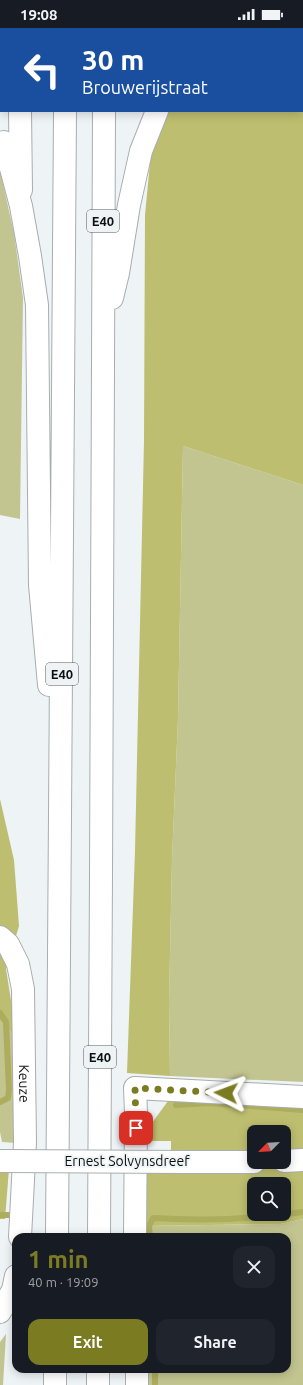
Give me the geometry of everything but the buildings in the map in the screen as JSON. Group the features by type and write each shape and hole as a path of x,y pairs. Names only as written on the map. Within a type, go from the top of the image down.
{"main road":[{"path":"20,112 21,206"},
{"name":"E40","path":"57,1233 65,112"},
{"name":"E40","path":"99,1233 104,112"},
{"path":"103,332 118,274 129,205 140,159 157,112"},
{"path":"2,137 21,206 37,305 40,585 60,825"},
{"name":"Keuze","path":"0,937 8,944 18,964 23,989 25,1142 20,1233"},
{"path":"135,1233 135,1088 303,1097"},
{"path":"291,1161 303,1160"},
{"name":"Ernest Solvynsdreef","path":"0,1161 247,1162"},
{"path":"0,1312 12,1292"},
{"path":"55,1373 55,1385"},
{"path":"98,1373 98,1385"},
{"path":"137,1373 137,1385"}],"green space":[{"path":"0,171 14,233 23,298 20,519 0,515"},
{"path":"183,446 303,485 303,1082 170,1076 169,1001 172,859 178,719"},
{"path":"0,1021 17,1038 16,1143 2,1142 0,1132"},
{"path":"303,1219 303,1385 147,1385 147,1373 291,1373 291,1233 144,1233 144,1226 280,1224"},
{"path":"6,1334 3,1385 0,1385 0,1342"}],"shaded area":[{"path":"167,112 303,112 303,485 183,446 178,719 172,859 169,1001 170,1076 127,1073 135,851 144,441 145,215 152,142"},
{"path":"0,799 14,860 19,926 6,969 17,1038 0,1021"},
{"path":"168,1101 303,1105 303,1219 280,1224 144,1226 144,1172 171,1169 171,1141 147,1141 149,1127"},
{"path":"0,1169 9,1169 5,1219 0,1219"}],"waterway":[{"path":"0,1013 6,1022 9,1090 8,1098 0,1102"},
{"path":"176,1105 209,1103 303,1110"},
{"path":"150,1233 149,1226 153,1218 228,1219 303,1212"},
{"path":"0,1215 10,1215"},
{"path":"155,1373 155,1385"}],"route":[{"path":"136,1128 135,1088 226,1093"}]}
